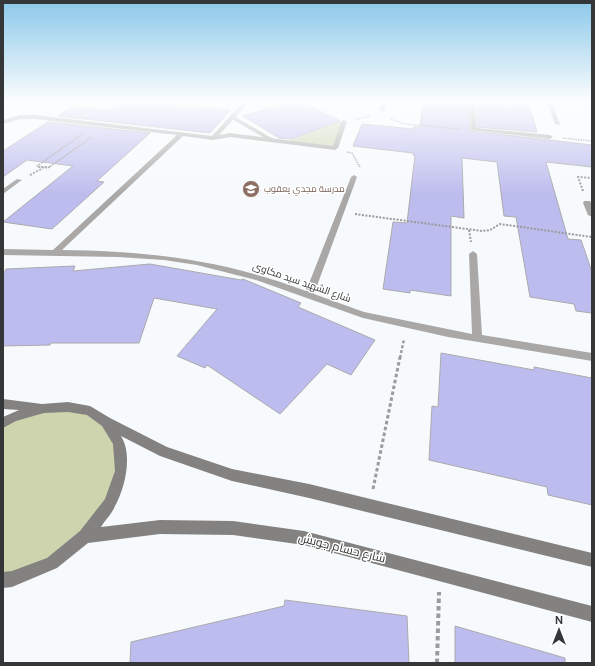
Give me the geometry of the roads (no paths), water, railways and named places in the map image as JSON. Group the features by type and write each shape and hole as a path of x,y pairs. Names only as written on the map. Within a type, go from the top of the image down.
{"street":[{"path":"173,133 213,138 226,135 335,148 340,133"},
{"path":"213,138 217,133"},
{"path":"507,133 550,137"},
{"path":"55,253 182,134"},
{"path":"309,296 354,177"},
{"path":"3,192 18,180"},
{"path":"587,203 592,216"},
{"name":"شارع الشهيد سيد مكاوى","path":"3,252 103,253 188,261 229,269 270,281 362,314 407,325 592,357"},
{"path":"473,254 477,338"},
{"path":"3,404 44,408 68,407 90,411 106,422 164,452 232,475 309,491 592,560"},
{"path":"3,423 13,417 44,408"},
{"path":"3,580 12,579 52,563 85,536 110,503 121,471 119,443 106,422"},
{"name":"شارع حسام جويش","path":"85,536 160,527 233,528 304,538 592,614"}],"lane":[{"path":"260,133 272,140"}],"place":[{"name":"مدرسة مجدي يعقوب","path":"251,189"}]}
